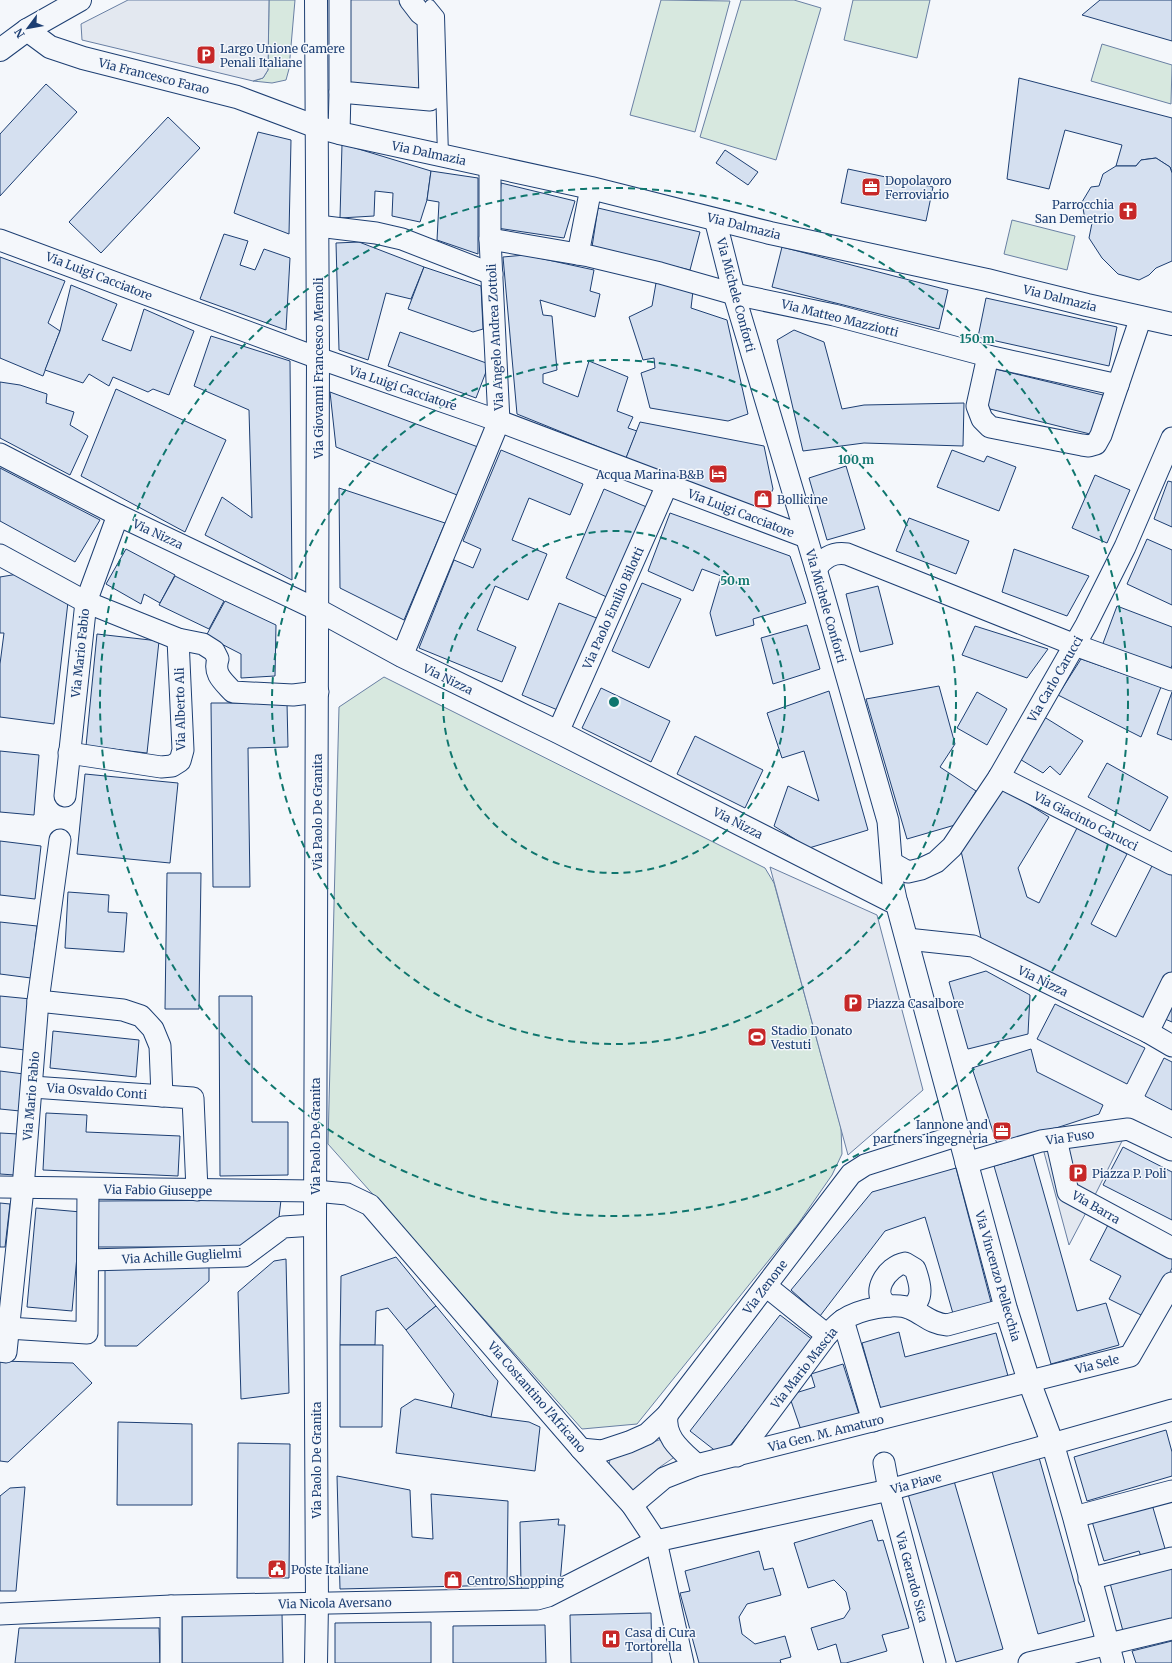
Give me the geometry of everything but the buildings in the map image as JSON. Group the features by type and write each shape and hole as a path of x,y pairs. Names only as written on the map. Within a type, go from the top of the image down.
{"main road":[{"path":"0,50 27,30 80,0"},
{"name":"Via Giovanni Francesco Memoli","path":"316,0 318,226 316,609"},
{"name":"Via Francesco Farao","path":"27,30 50,48 83,58 237,97 317,126"},
{"name":"Via Dalmazia","path":"317,126 339,133 591,188 770,232 987,280 1172,324"},
{"name":"Via Nizza","path":"316,609 402,656 558,732 897,904"},
{"name":"Via Paolo De Granita","path":"316,609 318,692 314,1225 317,1603 316,1663"},
{"name":"Via Vincenzo Pellecchia","path":"897,904 1006,1309 1029,1381 1053,1445 1074,1517 1089,1579 1110,1654"}],"street":[{"path":"339,133 340,0"},
{"path":"340,92 430,100 428,19 420,13 410,0"},
{"name":"Via Angelo Andrea Zottoli","path":"402,656 499,421 490,240 490,166"},
{"path":"578,254 591,188"},
{"name":"Via Michele Conforti","path":"715,219 734,294 816,569 888,821 893,885 897,904"},
{"path":"318,226 376,233 402,239 492,274"},
{"name":"Via Luigi Cacciatore","path":"0,240 318,358 499,421 806,537"},
{"name":"Via Matteo Mazziotti","path":"490,240 578,254 660,273 734,294 834,315 988,356 1118,385"},
{"path":"988,356 976,406 982,419 990,427 1089,446 1096,444 1101,435 1141,317"},
{"name":"Via Carlo Carucci","path":"892,863 908,872 921,869 936,862 952,847 999,777 1075,645 1124,547 1172,438"},
{"name":"Via Nizza","path":"0,454 118,515 316,609"},
{"name":"Via Paolo Emilio Bilotti","path":"558,732 667,485"},
{"name":"Via Mario Fabio","path":"65,796 86,602 118,515"},
{"path":"816,569 828,556 838,552 847,554 1075,645 1172,680"},
{"path":"0,555 86,602 178,639 203,644 214,651 218,659 215,667 221,679 233,692 293,695 318,692"},
{"name":"Via Alberto Ali","path":"69,753 161,767 172,766 180,761 182,750 178,639"},
{"name":"Via Giacinto Carucci","path":"999,777 1172,864"},
{"name":"Via Mario Fabio","path":"3,1352 8,1328 23,1188 38,1001 60,840"},
{"name":"Via Nizza","path":"907,939 973,946 1148,1032 1172,1046"},
{"path":"1148,1032 1172,983"},
{"name":"Via Osvaldo Conti","path":"38,1001 123,1010 141,1016 153,1030 160,1046 162,1096"},
{"name":"Via Osvaldo Conti","path":"32,1086 193,1098 197,1190"},
{"name":"Via Fuso","path":"966,1163 1041,1141 1128,1129 1172,1150"},
{"name":"Via Zenone","path":"581,1449 602,1452 629,1442 653,1429 667,1414 851,1174 865,1165 959,1135"},
{"name":"Via Barra","path":"1056,1139 1068,1192 1172,1248"},
{"name":"Via Fabio Giuseppe","path":"0,1187 315,1191"},
{"path":"8,1328 88,1333 88,1189"},
{"name":"Via Costantino l'Africano","path":"315,1191 347,1194 370,1205 581,1449 632,1505 656,1541 683,1663"},
{"name":"Via Achille Guglielmi","path":"88,1260 244,1256 283,1227 314,1225"},
{"path":"889,1306 882,1299 880,1286 889,1271 895,1266 905,1263 915,1269 919,1280 919,1300 910,1308"},
{"name":"Via Sele","path":"1029,1381 1130,1356 1172,1283"},
{"path":"766,1286 827,1335"},
{"name":"Via Mario Mascia","path":"737,1456 827,1335 842,1320 856,1313 889,1306 910,1308 939,1324 947,1325 1006,1309"},
{"path":"842,1320 873,1421"},
{"name":"Via Gen. M. Amaturo","path":"632,1505 664,1478 697,1465 1029,1381"},
{"name":"Via Piave","path":"656,1541 889,1490 1053,1445 1172,1410"},
{"path":"667,1414 666,1424 669,1435 681,1451 697,1465"},
{"name":"Via Gerardo Sica","path":"884,1463 889,1490 935,1663"},
{"path":"1074,1517 1172,1491"},
{"name":"Via Nicola Aversano","path":"0,1614 171,1606 537,1599 548,1596 656,1541"},
{"path":"1089,1579 1172,1558"},
{"path":"171,1606 171,1663"},
{"path":"1029,1663 1110,1654 1172,1629"}],"lane":[{"path":"430,5 439,16 443,156"}],"shaded area":[{"name":"Largo Unione Camere Penali Italiane","path":"128,0 269,0 268,70 263,78 253,81 82,40 81,24"},
{"path":"269,0 295,0 289,69 286,80 272,83 253,81 263,78 268,70"},
{"path":"340,0 410,0 420,13 430,100 340,92"},
{"path":"661,0 730,1 695,132 630,115"},
{"path":"741,0 794,0 821,8 776,160 700,137"},
{"path":"853,0 930,0 917,58 844,40"},
{"path":"1102,44 1172,65 1171,104 1091,81"},
{"path":"1012,220 1075,236 1067,270 1004,254"},
{"path":"384,677 765,868 774,883 841,1128 842,1154 832,1175 798,1224 637,1424 582,1429 328,1144 339,707"},
{"name":"Piazza Casalbore","path":"770,867 877,915 923,1090 848,1155"},
{"name":"Piazza P. Poli","path":"1128,1129 1090,1205 1069,1245 1041,1141"},
{"path":"662,1439 676,1456 660,1467 634,1491 609,1467 610,1458 613,1456"}],"place":[{"name":"Largo Unione Camere Penali Italiane","path":"206,55"},
{"name":"Dopolavoro Ferroviario","path":"871,187"},
{"name":"Parrocchia San Demetrio","path":"1128,211"},
{"name":"Acqua Marina B&B","path":"718,474"},
{"name":"Bollicine","path":"763,499"},
{"name":"Piazza Casalbore","path":"853,1003"},
{"name":"Stadio Donato Vestuti","path":"757,1037"},
{"name":"Iannone and partners ingegneria","path":"1002,1131"},
{"name":"Piazza P. Poli","path":"1078,1173"},
{"name":"Poste Italiane","path":"277,1569"},
{"name":"Centro Shopping","path":"453,1580"},
{"name":"Casa di Cura Tortorella","path":"611,1639"}]}
